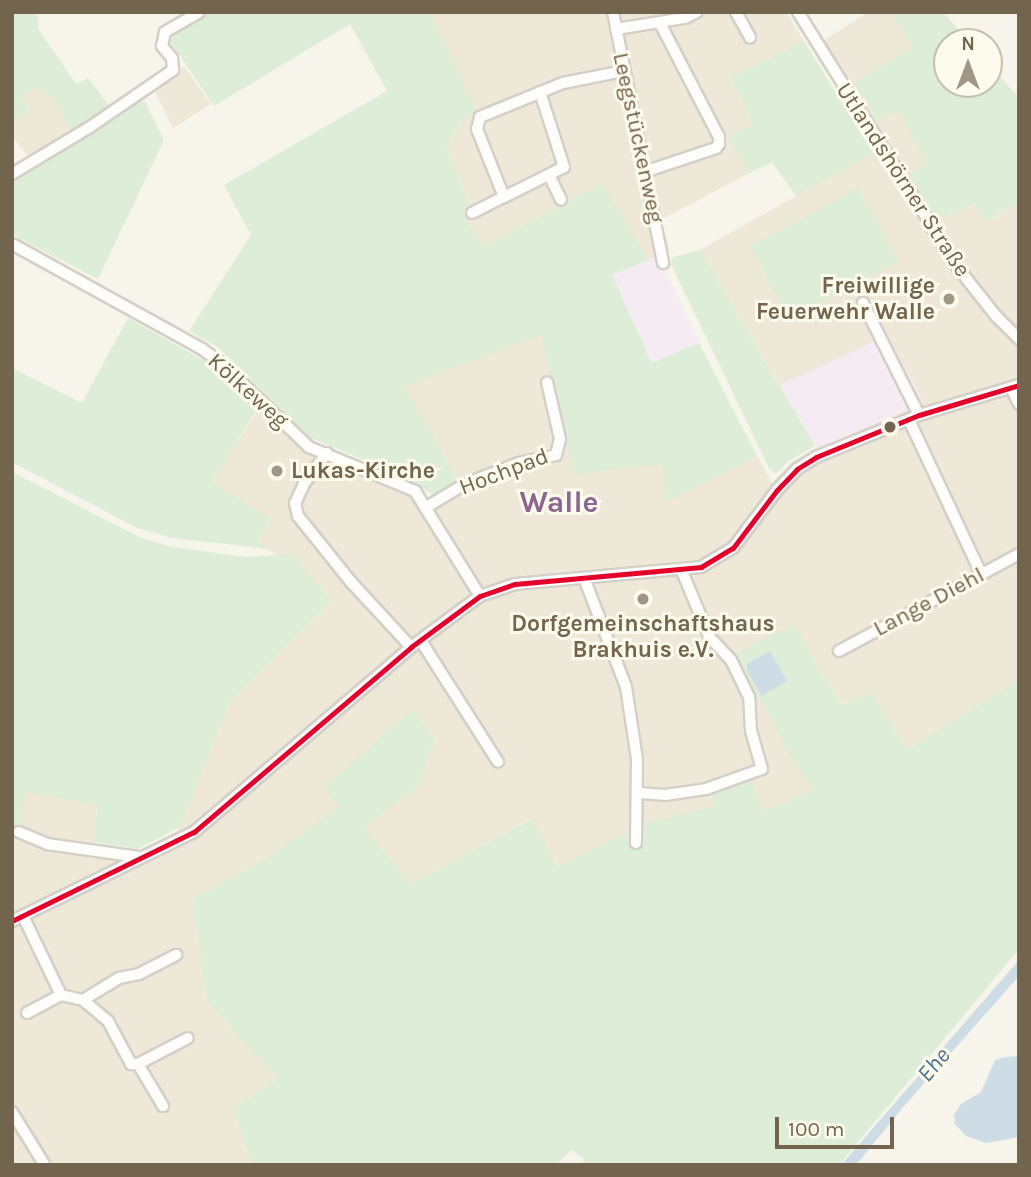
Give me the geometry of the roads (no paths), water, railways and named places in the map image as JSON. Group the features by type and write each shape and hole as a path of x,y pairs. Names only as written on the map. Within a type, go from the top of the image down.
{"street":[{"path":"12,174 90,127 173,70 172,58 162,46 165,32 199,12"},
{"name":"Leegstückenweg","path":"613,12 663,263"},
{"path":"616,29 685,18 697,12"},
{"path":"736,12 750,37"},
{"name":"Utlandshörner Straße","path":"798,12 958,268 996,316 1019,339"},
{"path":"644,172 716,148 719,144 719,137 660,23"},
{"path":"504,197 476,125 485,114 563,82 623,71"},
{"path":"472,213 563,169 564,163 540,92"},
{"path":"550,177 561,200"},
{"name":"Kölkeweg","path":"12,244 202,349 220,362 309,447 415,491 480,596"},
{"path":"863,303 981,574"},
{"name":"Hochpad","path":"425,508 465,484 519,463 556,455 560,439 547,382"},
{"path":"12,921 194,832 411,647 480,596 515,584 682,571 701,567 733,548 773,494 797,469 816,457 914,417 1015,387 1019,404"},
{"path":"327,453 304,484 295,503 298,516 351,582 411,647"},
{"name":"Lange Diehl","path":"839,651 1019,554"},
{"path":"638,793 665,796 706,789 762,769 751,731 749,697 731,660 709,636 682,571"},
{"path":"584,578 626,687 637,759 636,843"},
{"path":"421,641 498,762"},
{"path":"19,832 47,844 139,857"},
{"path":"23,916 61,995"},
{"path":"83,1000 120,978 139,974 176,955"},
{"path":"27,1013 61,995 83,1000 108,1021 131,1064 138,1064 188,1038"},
{"path":"138,1064 163,1106"},
{"path":"12,1112 44,1164"}],"water":[{"path":"770,651 787,681 762,696 747,671 747,664"},
{"name":"Ehe","path":"1019,960 1019,976 904,1106 856,1165 841,1165"},
{"path":"1019,1056 1019,1137 986,1143 966,1136 955,1124 954,1115 961,1104 981,1092 995,1060"}],"place":[{"name":"Freiwillige Feuerwehr Walle","path":"949,299"},
{"name":"Lukas-Kirche","path":"277,471"},
{"name":"Dorfgemeinschaftshaus Brakhuis e.V.","path":"643,599"}],"district":[{"name":"Walle","path":"559,502"}]}
